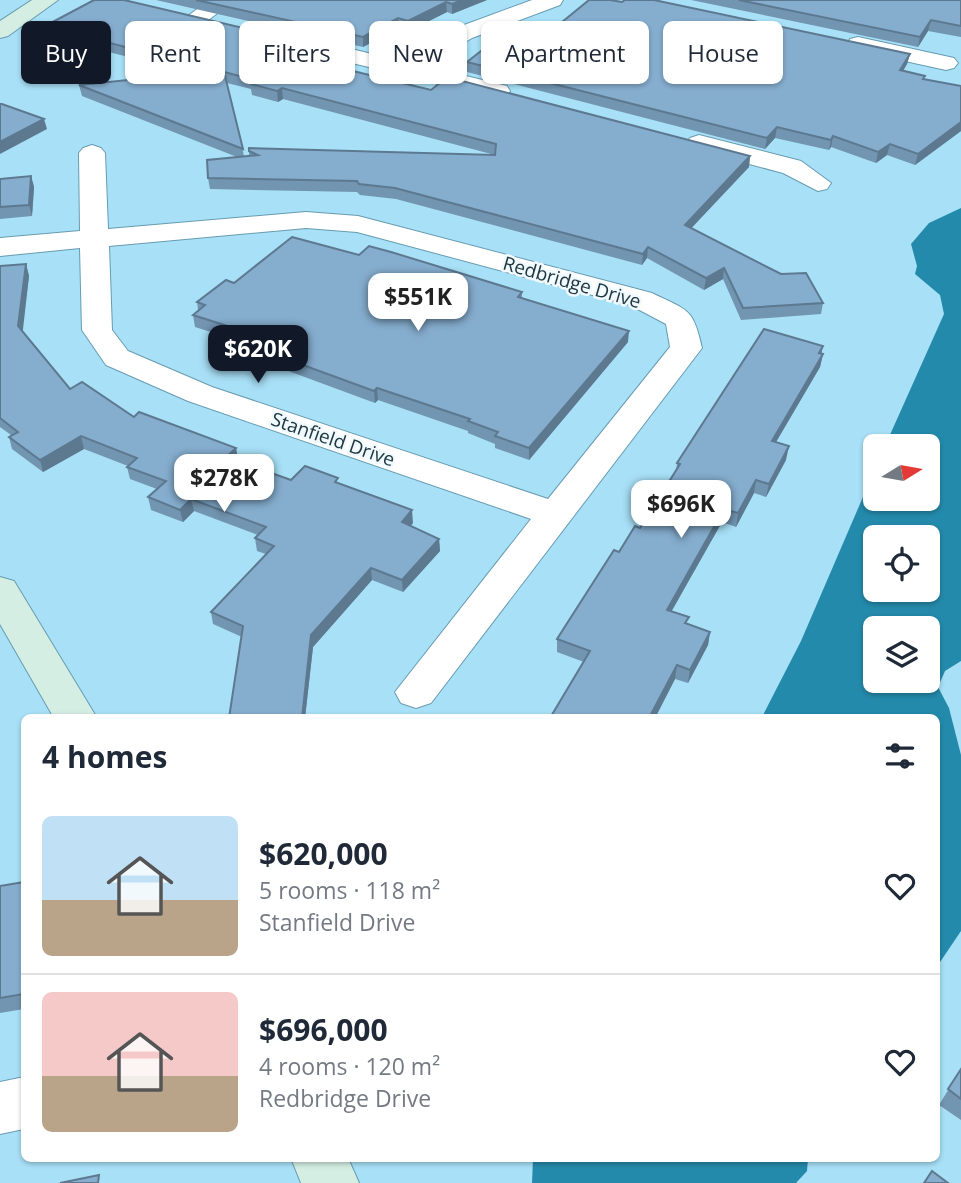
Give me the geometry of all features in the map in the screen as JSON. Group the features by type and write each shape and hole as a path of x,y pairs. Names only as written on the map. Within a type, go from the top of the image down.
{"street":[{"path":"0,31 47,0"},
{"path":"195,19 224,0"},
{"path":"467,32 552,0"},
{"path":"168,13 204,21"},
{"path":"838,40 946,62"},
{"path":"467,83 526,98"},
{"path":"673,136 792,167 818,183"},
{"name":"Stanfield Drive","path":"92,153 97,330 117,358 200,394 553,514"},
{"name":"Redbridge Drive","path":"0,247 306,220 358,224 641,299 680,319 686,348 553,514 416,692"},
{"path":"0,592 74,714"},
{"path":"0,1108 21,1103"},
{"path":"320,1162 331,1183"}],"water":[{"path":"961,208 961,661 945,671 940,682 940,616 863,616 863,693 940,693 940,691 949,708 961,755 961,931 940,962 940,714 764,714 801,641 863,497 863,511 940,511 940,434 890,434 944,314 940,295 915,274 917,266 911,244 929,223"},
{"path":"533,1162 808,1162 807,1171 796,1183 532,1183"}],"building":[{"path":"94,0 124,0 213,21 125,21 125,47 111,43 111,21 54,21"},
{"path":"196,0 463,0 452,4 446,2 408,21 398,18 392,21 369,21 369,34 363,37 355,35 355,21 291,21"},
{"path":"589,0 654,0 754,21 663,21 663,84 783,84 783,27 910,54 900,70 925,76 923,79 961,86 961,122 918,154 890,144 878,152 833,136 831,140 777,127 767,138 554,84 649,84 649,21 563,21"},
{"path":"739,0 961,0 961,26 931,20 920,37"},
{"path":"225,24 239,27 239,76 225,72"},
{"path":"481,51 481,66 467,62"},
{"path":"355,71 369,75 369,84 406,84 431,90 438,84 467,82 750,156 685,225 781,274 806,273 823,303 743,308 724,268 706,278 648,247 643,254 395,188 359,184 357,181 208,178 207,160 258,155 249,151 249,148 495,155 496,144 282,88 277,91 251,84 355,84"},
{"path":"225,76 243,149 79,85 111,84 111,82 225,84"},
{"path":"2,104 44,119 0,142"},
{"path":"31,176 29,205 0,207 0,179"},
{"path":"292,237 359,255 369,246 391,252 522,292 518,297 629,331 529,448 495,436 498,432 468,421 470,419 377,388 374,391 281,357 293,347 193,315 205,305 197,302 226,280 234,283"},
{"path":"26,264 18,326 70,389 82,382 134,417 139,412 236,448 226,457 291,480 305,466 338,478 335,482 412,510 402,522 439,539 402,580 371,568 311,635 302,714 230,714 243,626 211,612 274,546 255,538 266,527 191,499 180,510 148,497 166,481 127,467 137,458 81,436 40,460 9,437 18,432 0,418 0,266"},
{"path":"764,329 823,346 819,353 823,354 772,441 789,446 769,484 756,480 738,513 724,509 667,610 689,617 685,623 710,632 690,670 677,665 651,714 552,714 590,651 557,639 614,550 619,552 635,526 640,528 680,464 677,463"},
{"path":"21,882 21,994 0,998 0,886"},
{"path":"961,1069 961,1099 948,1089"},
{"path":"932,1171 948,1183 924,1183"},
{"path":"99,1175 98,1183 60,1183"}]}
